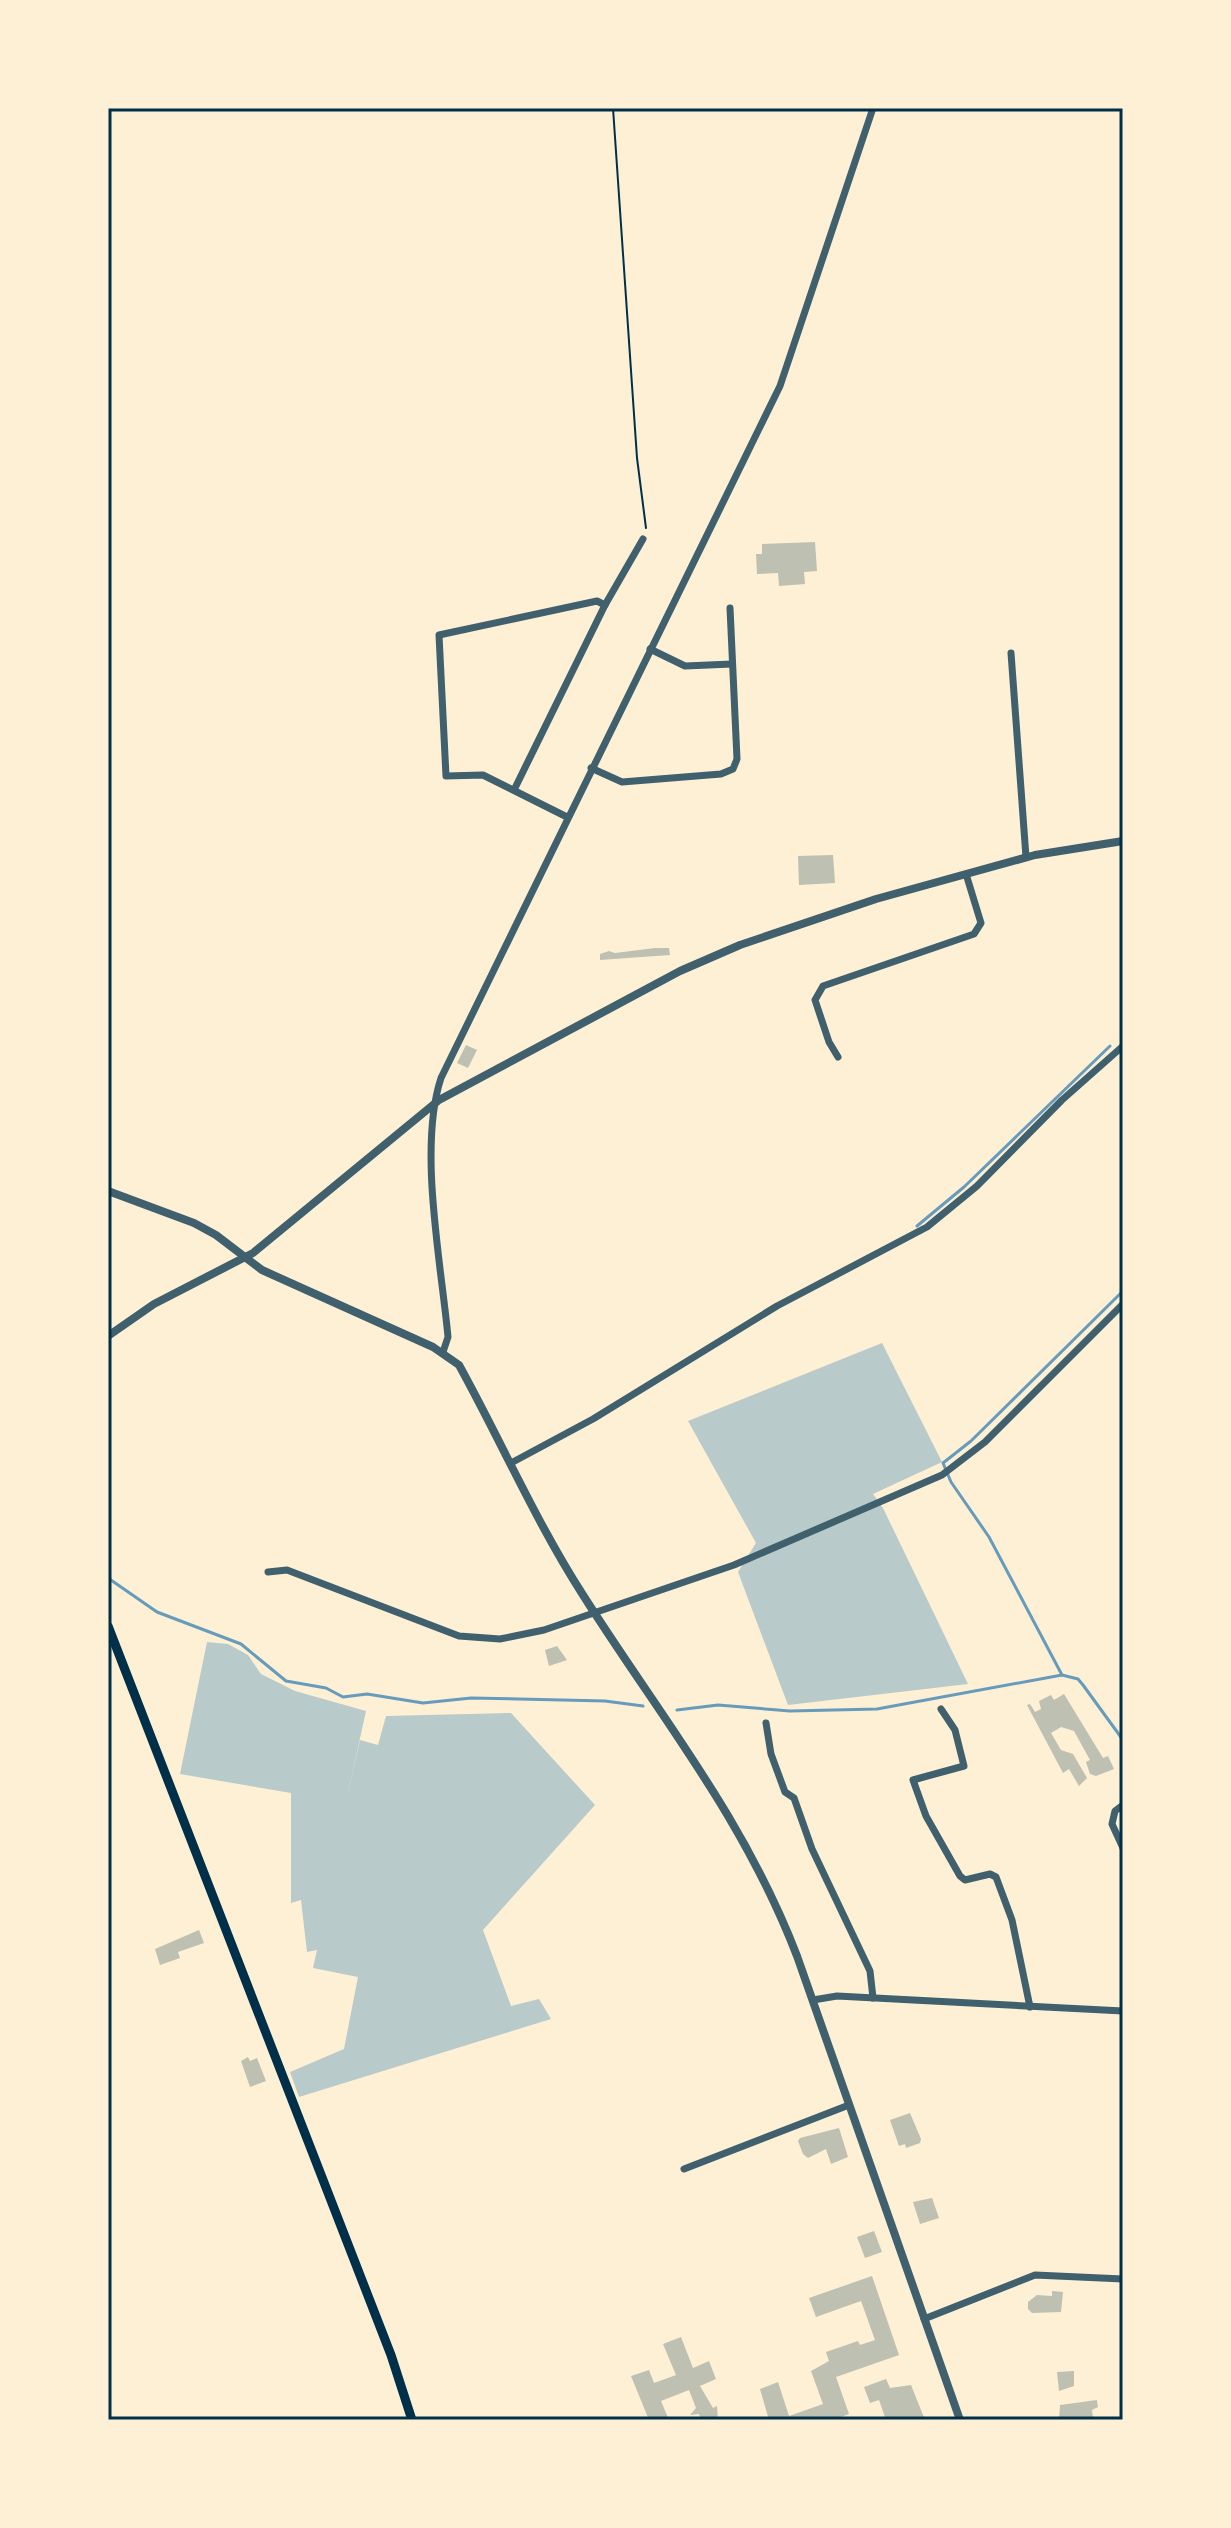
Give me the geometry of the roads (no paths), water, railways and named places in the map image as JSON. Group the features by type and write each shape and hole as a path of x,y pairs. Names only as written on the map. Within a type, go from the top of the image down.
{"main road":[{"path":"108,1626 386,2342 412,2420"}],"street":[{"path":"443,1352 448,1337 436,1221 433,1104 454,1045 780,386 873,108"},
{"path":"514,790 605,605 643,539"},
{"path":"567,817 483,775 446,776 439,635 583,601 605,605"},
{"path":"591,768 622,782 721,774 733,769 737,759 730,608"},
{"path":"650,649 685,666 732,664"},
{"path":"1011,653 1026,857"},
{"path":"108,1336 136,1316 245,1258 433,1104 712,956 859,904 1026,857 1123,841"},
{"path":"838,1057 829,1042 815,1000 823,986 974,934 981,923 966,874"},
{"path":"511,1463 593,1419 788,1300 927,1227 977,1186 1054,1107 1123,1046"},
{"path":"108,1191 206,1229 273,1275 443,1352 459,1365 567,1569 725,1806 781,1916 960,2420"},
{"path":"268,1572 287,1570 442,1632 473,1638 526,1635 734,1565 946,1473 985,1442 1123,1304"},
{"path":"941,1709 955,1730 964,1766 913,1780 926,1816 960,1876 965,1880 990,1874 996,1877 1006,1912 1012,1920 1030,2007"},
{"path":"766,1723 771,1754 785,1792 794,1798 812,1849 870,1971 873,1998"},
{"path":"1122,1805 1115,1811 1112,1824 1123,1848"},
{"path":"813,2000 837,1996 1123,2011"},
{"path":"684,2169 849,2105"},
{"path":"924,2319 1035,2275 1123,2279"}],"waterway":[{"path":"917,1226 964,1187 1110,1046"},
{"path":"1062,1675 989,1537 951,1482 943,1463 971,1441 1123,1291"},
{"path":"108,1578 157,1612 241,1644 286,1681 326,1688 343,1697 367,1694 423,1703 471,1698 605,1701 643,1706"},
{"path":"677,1710 718,1705 790,1711 877,1709 1062,1675 1078,1679 1123,1740"}]}
